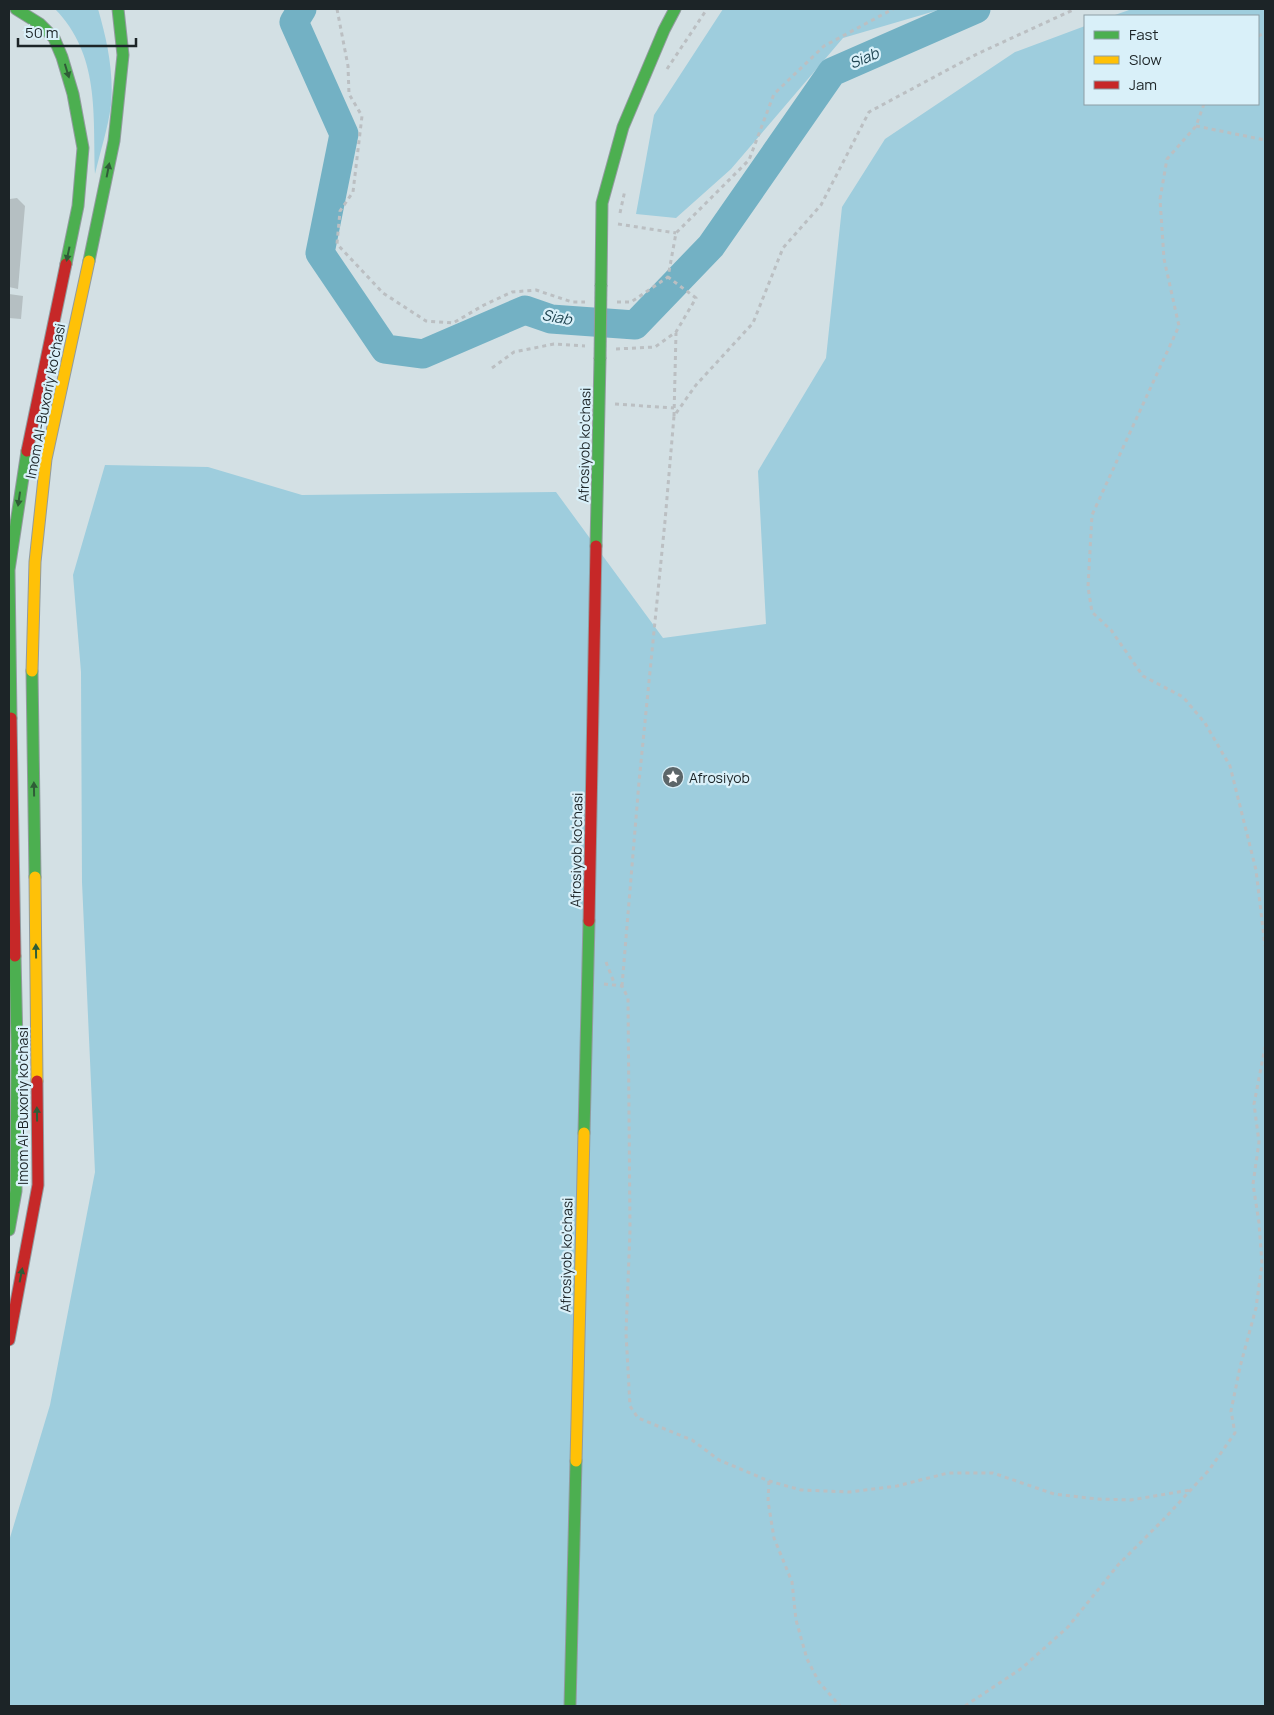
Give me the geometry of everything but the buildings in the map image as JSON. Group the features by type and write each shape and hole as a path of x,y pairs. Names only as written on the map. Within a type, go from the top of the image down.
{"main road":[{"name":"Imom Al-Buxoriy ko'chasi","path":"9,1230 16,1191 17,1065 9,570 25,462 78,206 83,148 73,94 54,38 40,24 16,9"},
{"name":"Imom Al-Buxoriy ko'chasi","path":"9,1340 38,1185 32,639 34,562 46,459 114,141 123,56 118,9"},
{"name":"Afrosiyob ko'chasi","path":"570,1706 588,984 602,203 623,127 664,30 675,9"},
{"path":"10,637 32,639"}],"path":[{"path":"337,9 348,66 349,94 362,116 352,192 340,211 337,244 383,294 426,321 453,322 512,292 536,290 572,302 591,302"},
{"path":"666,72 707,9"},
{"path":"611,302 631,302 668,277 676,233 749,160 774,94 824,46 893,9"},
{"path":"674,416 696,385 753,322 783,248 821,205 869,112 978,54 1075,9"},
{"path":"1204,105 1196,126 1167,159 1160,199 1164,259 1179,326 1092,515 1088,587 1092,612 1111,630 1143,676 1183,697 1205,723 1230,766 1256,870 1265,946"},
{"path":"1196,126 1265,140"},
{"path":"625,189 618,224 676,233"},
{"path":"668,277 696,298"},
{"path":"676,332 674,416 639,782 622,986 628,998 630,1230 626,1333 630,1406 638,1418 692,1440 719,1460 769,1481 801,1490 849,1492 897,1486 948,1473 993,1473 1054,1494 1097,1499 1131,1500 1190,1490"},
{"path":"607,404 674,408"},
{"path":"588,984 622,986"},
{"path":"965,1706 1022,1668 1068,1627 1118,1565 1208,1470 1234,1433 1231,1411 1240,1367 1256,1308 1262,1264 1259,1223 1253,1184 1259,1142 1254,1104 1265,1047"},
{"path":"769,1481 768,1501 774,1538 792,1582 796,1620 807,1659 819,1682 840,1706"}],"shaded area":[{"path":"55,9 98,9 104,32 111,68 112,93 106,131 95,174 93,108 87,66 80,46 70,27"},
{"path":"723,9 942,9 843,38 731,169 676,218 636,214 654,115"},
{"name":"Afrosiyob","path":"1132,9 1265,9 1265,1706 9,1706 9,1541 50,1405 95,1172 82,882 81,672 73,575 105,465 208,467 302,495 556,492 663,638 766,624 758,471 826,358 842,207 885,139 1015,52 1084,26 1084,105 1259,105 1259,15 1115,15"}],"waterway":[{"name":"Siab","path":"302,9 294,22 344,134 320,253 385,349 423,354 525,310 551,319 635,325 711,246 832,72 976,9"}],"traffic: fast":[{"path":"16,9 40,24 54,38 73,94 83,148 78,206 66,264"},
{"path":"89,261 114,141 123,55 118,9"},
{"path":"601,285 602,203 623,127 664,30 675,9"},
{"path":"600,359 601,285"},
{"path":"596,546 600,359"},
{"path":"11,718 9,570 27,451"},
{"path":"32,671 35,877"},
{"path":"584,1133 589,921"},
{"path":"9,1230 16,1191 17,1045 15,956"},
{"path":"570,1706 576,1461"}],"traffic: slow":[{"path":"32,671 35,562 46,459 89,261"},
{"path":"35,877 37,1081"},
{"path":"576,1461 584,1133"}],"traffic: jam":[{"path":"27,451 66,264"},
{"path":"589,921 596,546"},
{"path":"11,718 15,956"},
{"path":"9,1340 38,1185 37,1081"}],"place":[{"name":"Afrosiyob","path":"673,777"}]}
